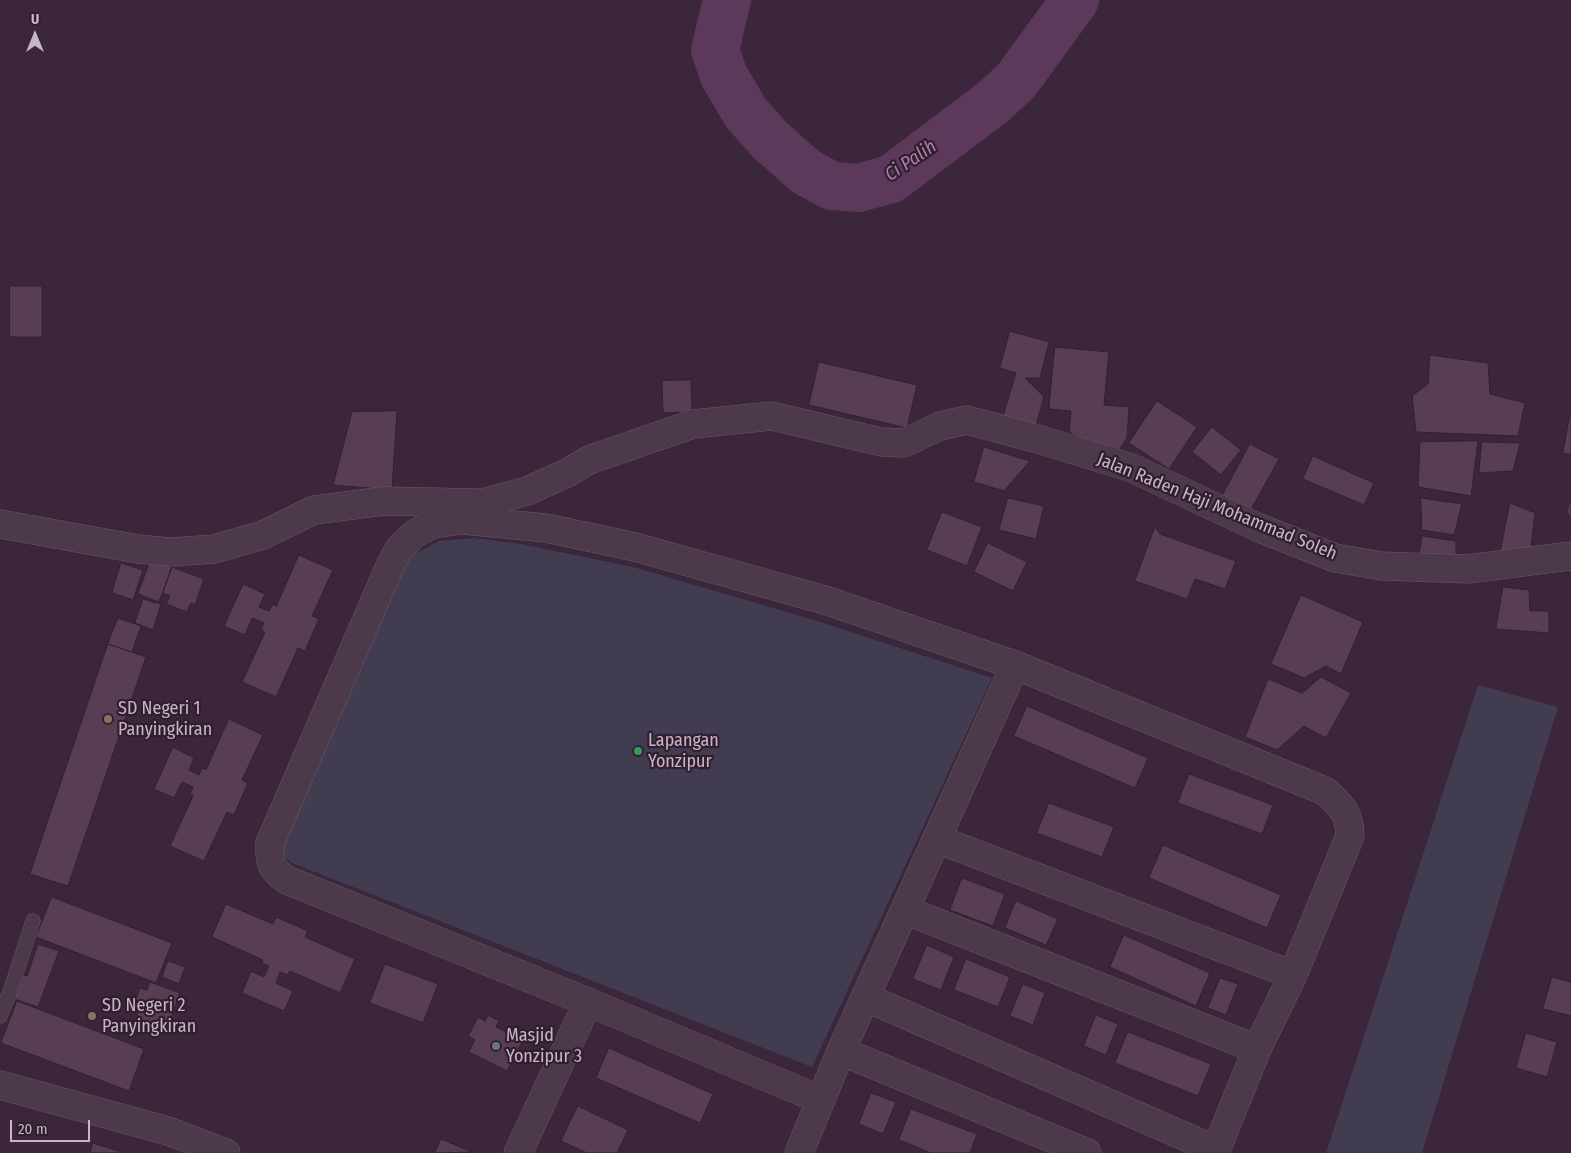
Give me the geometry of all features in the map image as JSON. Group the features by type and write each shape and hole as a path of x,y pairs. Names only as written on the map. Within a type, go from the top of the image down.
{"street":[{"name":"Jalan Raden Haji Mohammad Soleh","path":"0,524 138,549 171,552 214,549 263,534 314,510 384,501 482,503 527,490 567,473 589,460 693,424 772,416 881,442 904,443 940,426 967,420 1038,439 1132,468 1257,527 1335,558 1382,566 1468,569 1571,556"},
{"path":"820,1100 588,1002 287,880 273,868 269,856 270,843 390,566 400,549 414,534 433,524 462,520 546,528 635,547 828,600 1015,665 1325,790 1345,812 1350,825 1350,836 1293,975 1258,1049 1216,1152 865,997"},
{"path":"800,1153 841,1051 1015,665"},
{"path":"937,839 1293,975"},
{"path":"905,910 1258,1049"},
{"path":"518,1153 588,1002"},
{"path":"841,1051 1087,1153"},
{"path":"0,1086 168,1131 219,1152"}],"lane":[{"path":"0,1016 10,992 33,921"}],"shaded area":[{"name":"Lapangan Yonzipur","path":"474,538 521,544 633,567 814,620 992,678 812,1067 292,863 284,856 282,840 398,571 413,555 440,541"},
{"path":"1478,685 1558,707 1422,1153 1326,1153"}],"building":[{"path":"10,286 42,286 42,337 10,337"},
{"path":"1010,331 1049,342 1040,378 1025,378 1044,397 1036,425 1003,416 1016,373 1000,368"},
{"path":"1055,347 1109,352 1104,405 1129,407 1127,438 1113,459 1069,432 1071,411 1049,409"},
{"path":"1430,355 1488,363 1490,394 1525,403 1518,436 1416,432 1412,396 1428,384"},
{"path":"819,362 917,385 907,428 809,405"},
{"path":"691,380 692,412 663,413 662,381"},
{"path":"1157,401 1197,427 1169,469 1129,443"},
{"path":"1571,408 1571,454 1563,454"},
{"path":"397,411 392,490 333,485 352,412"},
{"path":"1212,427 1241,450 1221,475 1192,452"},
{"path":"1478,441 1471,496 1418,487 1420,442"},
{"path":"1482,442 1520,443 1513,471 1479,473"},
{"path":"1250,444 1279,459 1249,513 1221,498"},
{"path":"984,447 1030,461 1004,491 974,482"},
{"path":"1313,456 1374,483 1364,505 1303,479"},
{"path":"1008,498 1044,506 1036,539 999,530"},
{"path":"1421,498 1462,504 1454,535 1422,530"},
{"path":"1571,498 1571,520 1567,511"},
{"path":"1510,503 1535,513 1530,556 1500,554"},
{"path":"942,512 982,527 967,566 927,550"},
{"path":"1155,527 1160,534 1236,561 1225,589 1195,579 1187,599 1135,581"},
{"path":"1422,536 1456,541 1456,562 1419,557"},
{"path":"988,543 1027,562 1013,591 974,572"},
{"path":"299,555 333,570 312,616 319,619 305,651 298,648 276,697 242,682 265,632 261,630 264,623 252,618 245,635 224,626 243,584 265,594 259,607 269,611 273,604 276,606"},
{"path":"151,559 172,567 159,602 138,594"},
{"path":"121,563 143,570 133,600 112,593"},
{"path":"172,567 204,579 195,605 191,603 187,612 166,604 170,596 163,593"},
{"path":"1503,587 1529,590 1530,611 1549,611 1549,633 1496,629"},
{"path":"1301,595 1363,622 1341,674 1326,666 1304,678 1271,664"},
{"path":"143,599 161,604 153,630 135,623"},
{"path":"118,618 141,626 132,652 108,644"},
{"path":"108,644 146,657 68,886 30,874"},
{"path":"1321,677 1351,693 1326,738 1304,726 1277,750 1245,737 1268,679 1302,693"},
{"path":"1027,706 1148,758 1135,788 1014,736"},
{"path":"229,719 263,735 242,780 248,783 234,815 227,812 204,861 170,846 193,796 190,794 193,787 182,782 174,798 154,789 173,747 194,758 189,770 199,775 202,768 206,769"},
{"path":"1189,774 1273,805 1262,834 1178,803"},
{"path":"1049,803 1114,827 1102,857 1037,833"},
{"path":"1163,845 1281,895 1267,928 1149,878"},
{"path":"962,878 1005,894 993,926 950,910"},
{"path":"52,897 172,943 156,983 36,937"},
{"path":"1016,901 1058,919 1046,945 1005,928"},
{"path":"226,904 273,924 276,917 308,931 305,937 355,959 340,993 290,971 287,975 280,972 276,983 293,991 284,1011 242,993 251,971 264,977 269,966 262,963 263,960 212,937"},
{"path":"1124,935 1210,973 1196,1006 1110,967"},
{"path":"38,944 59,951 38,1007 14,999 23,975 27,976"},
{"path":"927,945 954,957 941,990 913,979"},
{"path":"966,959 1010,977 998,1007 954,990"},
{"path":"168,961 185,967 179,984 162,977"},
{"path":"385,964 438,984 423,1023 370,1003"},
{"path":"1552,977 1571,982 1571,1016 1543,1009"},
{"path":"1220,978 1238,984 1226,1015 1208,1008"},
{"path":"150,982 180,993 167,1029 136,1018 139,1010 132,1008 140,988 147,990"},
{"path":"1023,984 1045,993 1033,1025 1010,1016"},
{"path":"17,1001 144,1049 129,1091 1,1043"},
{"name":"Masjid Yonzipur 3","path":"488,1015 499,1021 496,1027 523,1040 507,1071 469,1052 475,1040 468,1036 478,1017 485,1021"},
{"path":"1096,1015 1118,1024 1106,1055 1084,1046"},
{"path":"1128,1032 1211,1064 1198,1096 1115,1063"},
{"path":"1526,1033 1557,1042 1547,1077 1516,1068"},
{"path":"609,1048 713,1094 700,1123 596,1078"},
{"path":"871,1093 896,1102 883,1134 859,1124"},
{"path":"578,1106 628,1130 617,1153 587,1153 561,1141"},
{"path":"911,1109 977,1134 970,1153 931,1153 899,1140"},
{"path":"441,1139 472,1152 435,1153"},
{"path":"93,1143 125,1153 90,1153"}],"waterway":[{"name":"Ci Palih","path":"727,0 715,50 724,76 746,113 770,140 806,172 832,186 858,188 891,179 992,103 1016,81 1075,0"}],"place":[{"name":"SD Negeri 1 Panyingkiran","path":"108,719"},
{"name":"Lapangan Yonzipur","path":"638,751"},
{"name":"SD Negeri 2 Panyingkiran","path":"92,1016"},
{"name":"Masjid Yonzipur 3","path":"496,1046"}]}
